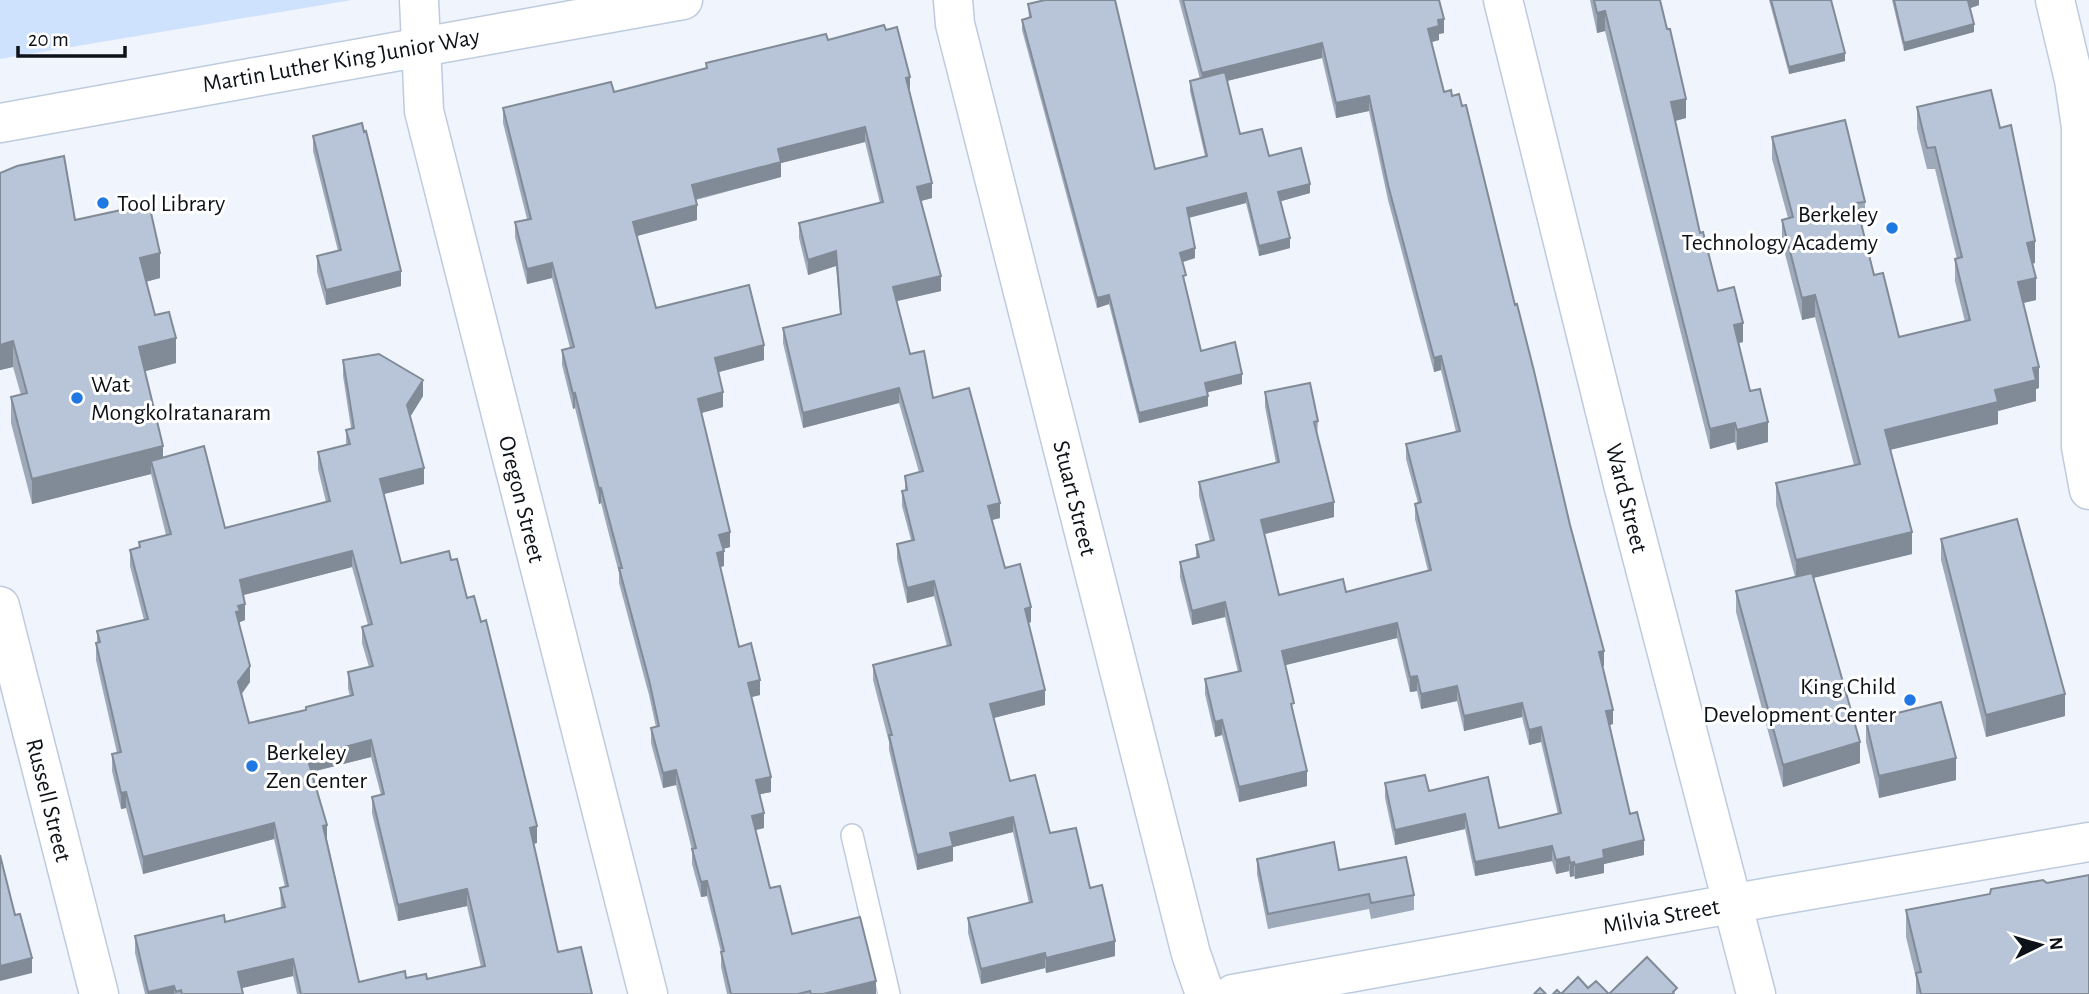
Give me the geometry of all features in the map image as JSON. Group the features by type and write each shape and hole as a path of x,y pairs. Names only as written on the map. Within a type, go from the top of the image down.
{"street":[{"name":"Oregon Street","path":"419,0 424,111 648,994"},
{"name":"Martin Luther King Junior Way","path":"0,123 683,0"},
{"name":"Stuart Street","path":"953,0 959,37 1188,941 1205,994"},
{"name":"Ward Street","path":"1503,0 1624,488 1756,994"},
{"path":"2055,0 2074,80 2081,127 2081,447 2089,489"},
{"name":"Russell Street","path":"3,630 99,994"},
{"name":"Milvia Street","path":"1233,994 2089,842"}],"lane":[{"path":"852,835 890,994"}],"shaded area":[{"path":"0,0 352,0 0,59"}],"building":[{"path":"1045,0 1115,0 1155,169 1207,156 1190,81 1225,72 1240,134 1262,129 1269,156 1301,148 1310,184 1278,192 1290,238 1259,246 1246,193 1187,208 1195,248 1180,253 1201,351 1235,342 1242,374 1205,383 1208,396 1139,413 1109,295 1097,298 1022,20 1031,17 1028,4"},
{"path":"1183,0 1439,0 1444,19 1438,20 1439,26 1428,29 1444,92 1451,90 1452,96 1459,94 1462,106 1466,105 1604,651 1599,652 1613,710 1606,711 1630,814 1637,812 1644,840 1603,850 1604,858 1575,865 1574,862 1570,863 1569,857 1556,860 1552,846 1475,862 1465,814 1395,830 1385,783 1425,775 1429,791 1488,777 1499,828 1561,813 1541,727 1529,730 1522,703 1464,716 1457,686 1421,694 1417,676 1410,677 1397,623 1282,651 1307,771 1239,787 1222,720 1215,722 1205,679 1241,671 1225,602 1192,611 1180,562 1199,557 1196,545 1214,540 1199,482 1279,462 1265,392 1310,383 1318,421 1314,422 1334,502 1261,520 1279,595 1343,579 1346,592 1431,570 1415,504 1421,502 1406,444 1460,431 1441,356 1434,358 1388,185 1369,96 1336,103 1322,43 1202,73"},
{"path":"1594,0 1660,0 1667,29 1670,29 1686,99 1671,102 1700,233 1703,232 1718,291 1734,287 1743,323 1734,325 1750,391 1760,389 1768,422 1737,430 1735,423 1710,429 1605,11 1597,13"},
{"path":"1771,0 1831,0 1845,53 1789,67"},
{"path":"1894,0 1971,0 1968,1 1974,24 1904,43"},
{"path":"884,25 886,30 897,27 910,77 906,78 932,183 917,187 941,276 893,287 910,354 924,351 933,398 969,388 1000,503 988,506 1005,568 1020,564 1031,607 1025,609 1045,690 990,704 1010,781 1035,775 1050,833 1076,828 1090,888 1102,885 1115,941 1046,958 1045,953 981,969 968,918 1032,902 1013,817 950,833 953,846 917,855 889,735 892,735 873,665 951,645 934,581 907,588 897,544 914,540 902,491 907,490 905,476 923,471 899,388 803,413 783,328 841,314 836,251 808,260 799,223 883,202 865,127 778,149 781,162 692,185 697,205 633,222 656,308 749,285 764,345 715,358 723,392 698,399 730,532 719,535 724,551 717,553 739,647 751,643 760,680 748,683 771,777 756,780 764,813 752,816 770,888 780,886 792,934 860,917 876,981 823,994 811,994 810,991 798,994 731,994 707,881 701,882 692,849 696,848 676,770 663,773 651,728 659,726 649,680 601,488 599,489 562,350 574,347 552,263 527,269 515,222 531,219 503,108 611,82 614,92 707,68 706,63 826,34 828,40"},
{"path":"1991,90 2000,128 2011,125 2035,241 2027,243 2036,278 2018,282 2039,367 2033,368 2036,380 1995,390 1998,402 1885,430 1912,532 1796,560 1776,483 1860,464 1815,295 1802,298 1782,220 1793,217 1772,137 1845,120 1865,202 1856,203 1874,275 1883,273 1899,337 1970,320 1955,259 1962,257 1935,147 1927,148 1917,107"},
{"path":"362,123 401,271 326,290 317,256 341,250 313,136"},
{"path":"64,156 75,220 149,204 160,253 140,258 155,315 169,312 176,338 139,347 163,446 32,479 11,397 27,393 13,341 0,345 0,173 17,166"},
{"path":"379,354 423,380 407,405 424,468 380,479 401,563 449,551 451,560 457,559 467,598 474,596 481,622 486,620 537,826 530,828 558,952 581,947 592,994 301,994 293,959 238,972 243,994 182,994 181,990 176,992 174,986 148,992 135,936 224,915 225,922 285,907 280,888 288,886 274,823 143,857 126,792 121,793 112,754 121,752 96,643 100,642 97,631 148,619 130,550 140,547 139,542 171,534 151,461 204,446 225,528 330,501 318,452 350,444 346,430 354,428 343,360","holes":["352,551 372,624 362,627 373,666 348,672 353,695 306,707 306,710 249,723 238,682 250,666 236,612 240,611 238,606 245,604 240,580","371,740 384,794 372,797 398,905 467,889 485,966 427,979 426,974 406,978 405,971 359,982 323,826 327,825 307,757"]},
{"path":"2017,519 2065,694 1986,715 1941,539"},
{"path":"1812,573 1860,742 1783,765 1736,591"},
{"path":"1941,702 1956,758 1879,776 1866,721"},
{"path":"1334,842 1339,870 1406,857 1414,895 1371,903 1369,894 1268,914 1257,859"},
{"path":"0,855 15,915 20,914 32,958 0,966"},
{"path":"2089,875 2089,994 1921,994 1916,973 1921,972 1906,910 1990,894 1991,889"},
{"path":"1647,957 1677,988 1674,994 1609,994"},
{"path":"1578,977 1588,988 1596,981 1609,994 1561,994"},
{"path":"1540,988 1546,994 1534,994"}],"place":[{"name":"Tool Library","path":"103,203"},
{"name":"Berkeley Technology Academy","path":"1892,228"},
{"name":"Wat Mongkolratanaram","path":"77,398"},
{"name":"King Child Development Center","path":"1910,700"},
{"name":"Berkeley Zen Center","path":"252,766"}]}
